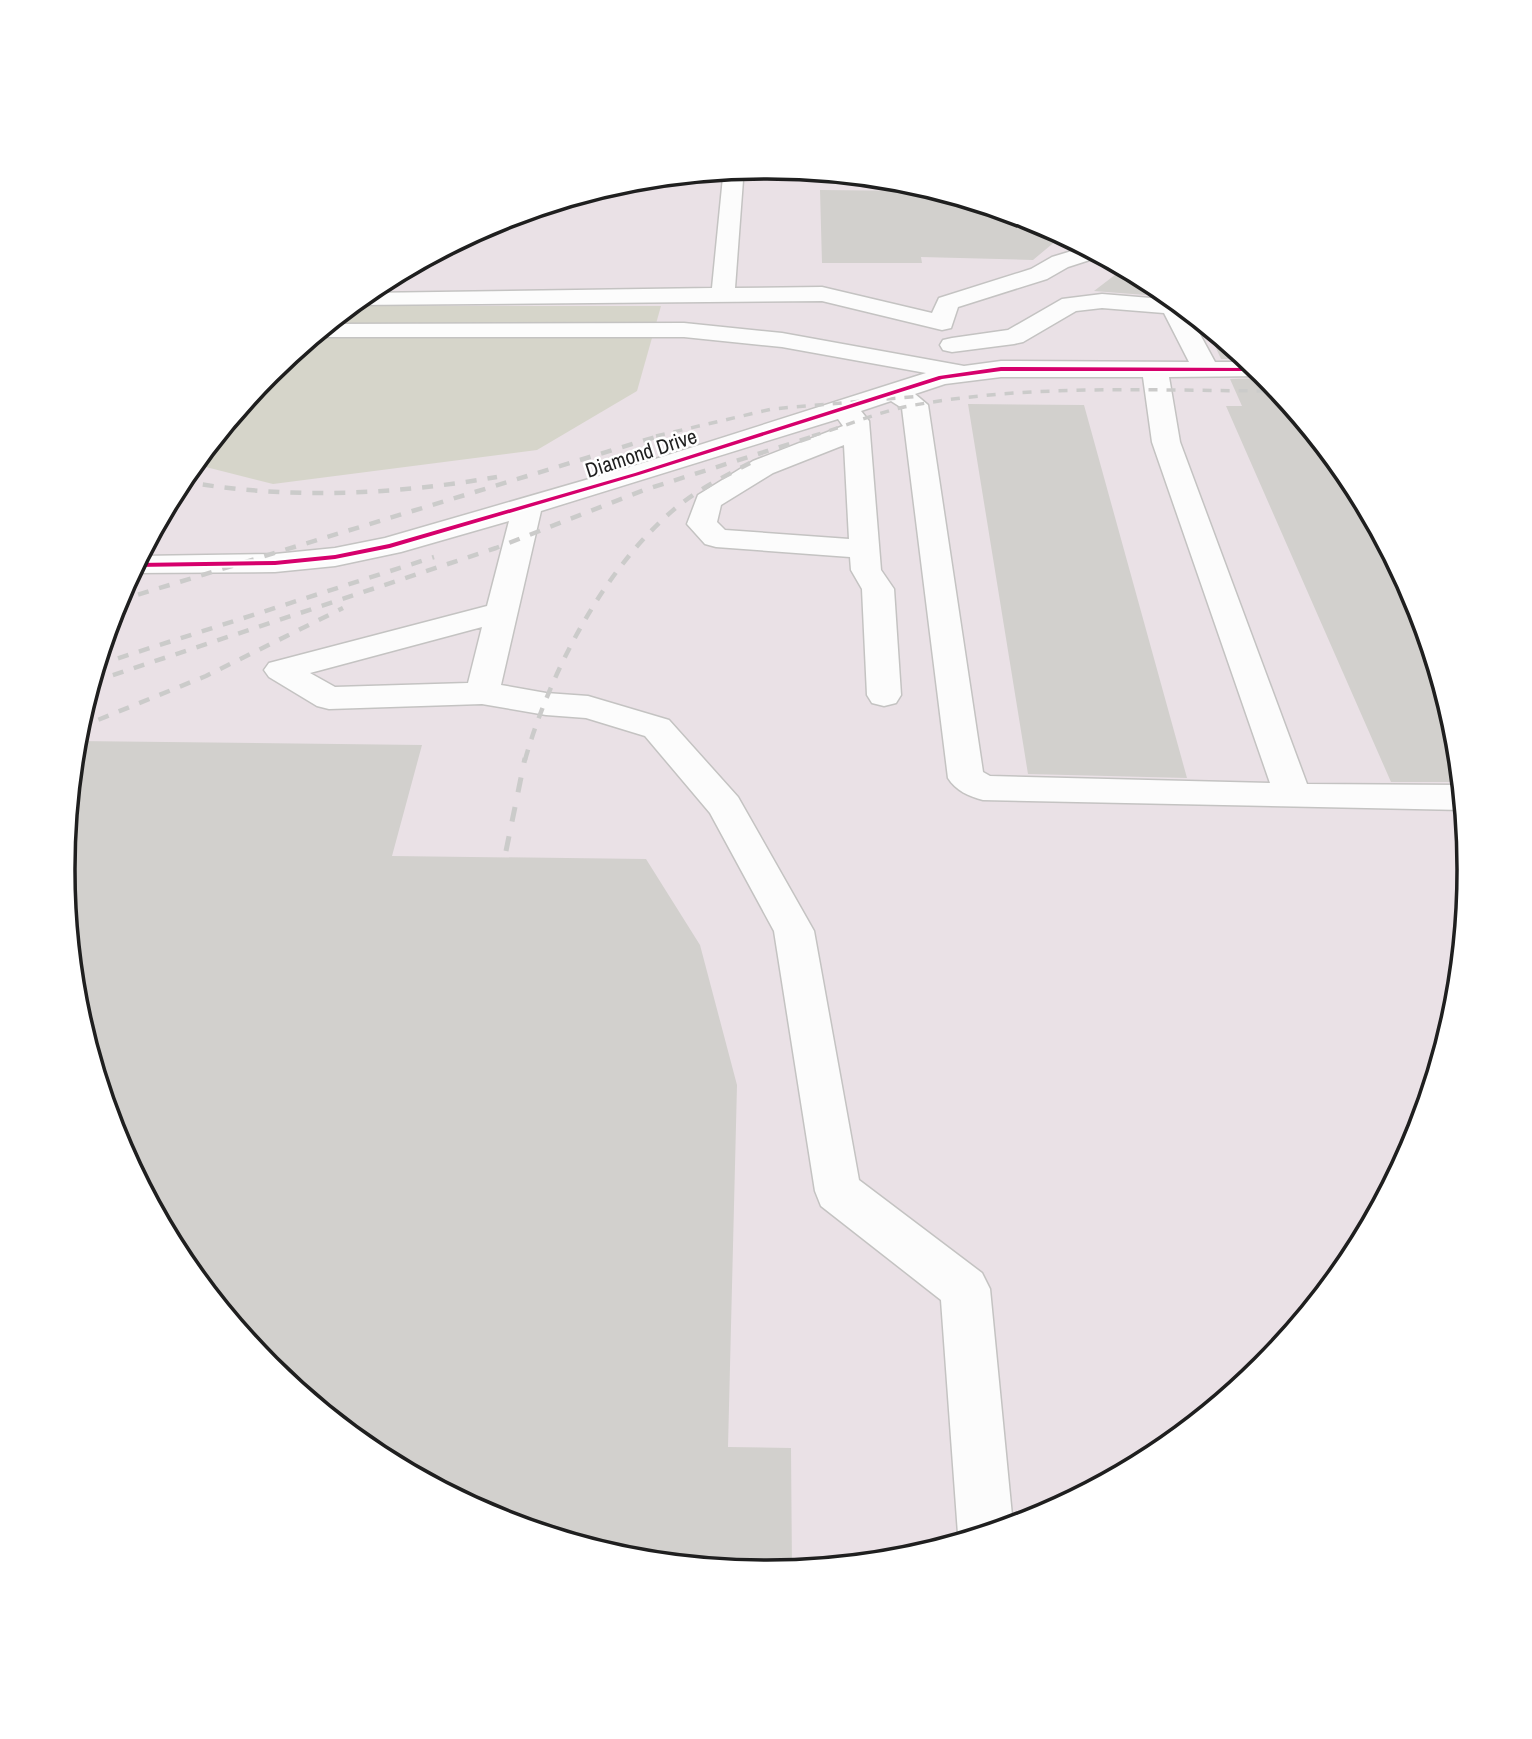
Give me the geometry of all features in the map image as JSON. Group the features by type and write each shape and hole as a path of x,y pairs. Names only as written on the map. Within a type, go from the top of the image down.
{"street":[{"path":"723,296 733,180"},
{"path":"964,373 947,334 947,303 1039,274 1060,262 1081,255"},
{"path":"375,300 821,294 947,334 1013,337 1070,304 1102,301 1167,307"},
{"path":"1184,319 1206,370"},
{"path":"333,331 684,330 782,340 964,373"},
{"name":"Diamond Drive","path":"146,565 275,563 316,559 426,537 849,420 894,393 964,373 1001,369 1242,370"},
{"path":"1155,370 1166,442 1293,796"},
{"path":"894,393 915,405 966,778 983,788 1453,798"},
{"path":"865,549 716,538 702,524 708,501 849,420 865,549 866,570 878,589 884,695"},
{"path":"482,693 527,507"},
{"path":"501,612 281,670 329,698 482,693 546,704 588,707 657,728 725,806 794,931 838,1191 965,1289 985,1525"}],"shaded area":[{"path":"721,180 811,180 856,185 945,202 988,215 1072,250 1111,271 1187,321 1221,350 1285,414 1314,449 1364,524 1386,564 1420,647 1433,691 1451,779 1457,870 1451,960 1433,1048 1420,1092 1386,1175 1364,1215 1314,1290 1285,1325 1254,1358 1187,1418 1150,1444 1072,1489 988,1524 945,1537 901,1547 811,1559 721,1559 676,1554 587,1537 544,1524 460,1489 421,1468 345,1418 311,1389 247,1325 218,1290 168,1215 146,1175 112,1092 99,1048 81,960 77,915 75,870 81,779 99,691 112,647 146,564 168,524 218,449 247,414 278,381 345,321 382,295 460,250 544,215 587,202 631,192"},
{"path":"366,306 661,306 637,391 537,450 273,484 205,467 247,414 278,381 345,321"}],"building":[{"path":"820,190 901,192 988,215 1054,242 1033,260 921,257 922,263 822,263"},
{"path":"1116,274 1151,295 1094,291"},
{"path":"1214,344 1231,359 1221,359"},
{"path":"1251,378 1285,414 1340,486 1386,564 1420,647 1433,691 1451,782 1391,782 1226,406 1242,406 1230,379"},
{"path":"968,404 1084,405 1187,778 1028,774"},
{"path":"88,741 422,745 392,856 646,859 700,945 737,1085 728,1447 791,1448 792,1559 721,1559 631,1547 544,1524 460,1489 382,1444 345,1418 278,1358 218,1290 168,1215 146,1175 112,1092 89,1004 77,915 77,824"}],"railway":[{"path":"812,436 904,407 997,394 1091,390 1263,391"},
{"path":"656,436 772,409 921,396"},
{"path":"132,597 662,435"},
{"path":"103,678 496,548 644,490 818,435"},
{"path":"525,760 549,692 565,657 583,623 626,559 677,507 750,463"},
{"path":"194,483 260,491 339,493 418,488 497,477"},
{"path":"108,662 434,557"},
{"path":"92,722 206,676 343,608"},
{"path":"506,851 525,758"}],"cycle path":[{"path":"146,565 275,563 335,557 390,546 637,474 941,377 1001,369 1242,370"}]}
